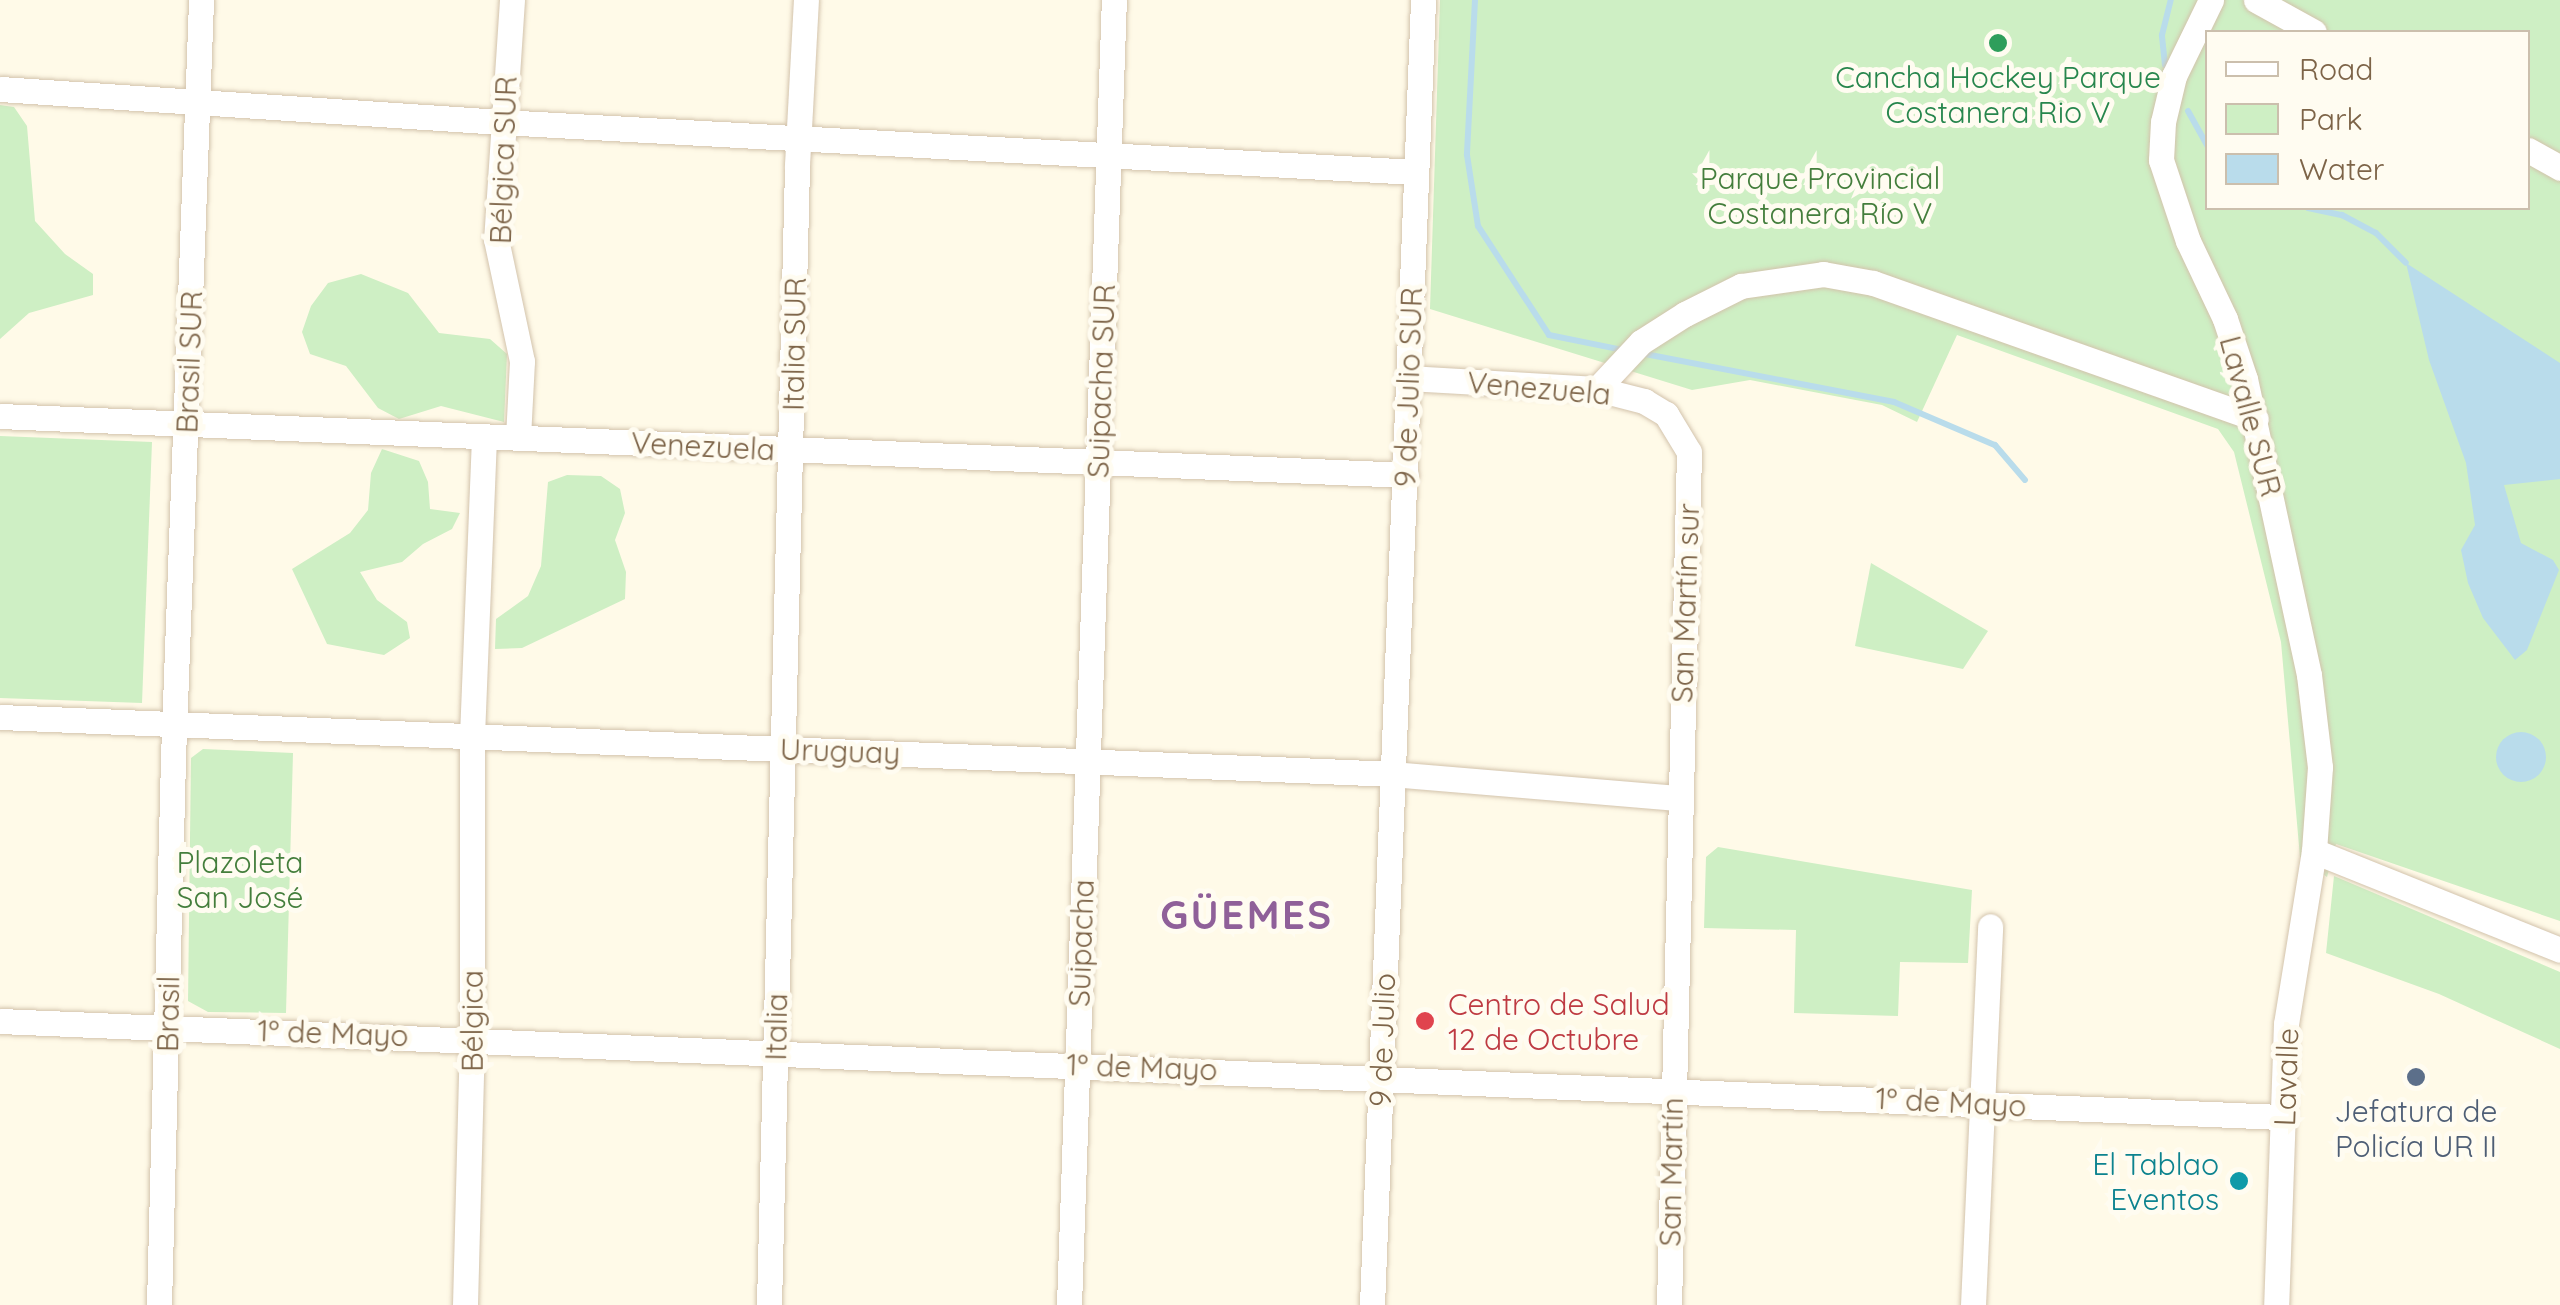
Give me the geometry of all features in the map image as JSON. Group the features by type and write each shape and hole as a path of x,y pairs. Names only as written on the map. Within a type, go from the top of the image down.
{"street":[{"name":"Brasil SUR","path":"174,724 201,0"},
{"name":"Bélgica SUR","path":"512,0 500,122 496,239 522,361 518,437"},
{"name":"Italia SUR","path":"783,749 806,0"},
{"name":"Suipacha SUR","path":"1088,762 1114,0"},
{"name":"9 de Julio SUR","path":"1392,774 1422,0"},
{"name":"Lavalle SUR","path":"2210,0 2174,76 2163,122 2161,160 2188,242 2234,342 2256,419 2316,719 2320,767 2314,851"},
{"path":"2256,0 2310,30"},
{"path":"0,89 500,122 1416,172"},
{"path":"2530,151 2560,168"},
{"path":"1597,390 1641,342 1741,286 1823,274 1873,282 2256,419"},
{"name":"Venezuela","path":"1408,378 1597,390 1644,401 1666,414"},
{"name":"San Martín sur","path":"1666,414 1682,434 1689,462 1680,798"},
{"name":"Venezuela","path":"0,416 1406,475"},
{"path":"472,736 484,436"},
{"name":"Uruguay","path":"0,716 1392,774 1680,798"},
{"name":"Brasil","path":"159,1305 174,724"},
{"name":"Bélgica","path":"466,1305 472,1038 472,736"},
{"name":"Italia","path":"769,1305 783,749"},
{"name":"Suipacha","path":"1068,1305 1088,762"},
{"name":"9 de Julio","path":"1372,1305 1392,774"},
{"name":"San Martín","path":"1669,1305 1680,798"},
{"path":"2314,851 2560,950"},
{"name":"Lavalle","path":"2276,1305 2286,1024 2314,851"},
{"path":"1973,1305 1990,926"},
{"name":"1º de Mayo","path":"0,1021 472,1038 2284,1118"}],"green space":[{"name":"Parque Provincial Costanera Río V","path":"1440,0 2560,0 2560,921 2336,844 2327,877 2300,857 2281,642 2234,452 2218,429 1957,335 1917,422 1882,405 1750,380 1692,390 1430,309"},
{"path":"0,105 14,107 27,126 35,221 65,254 93,274 93,295 29,313 0,339"},
{"path":"361,274 408,293 439,333 490,339 507,354 504,422 441,406 399,419 378,408 346,366 310,354 302,332 311,306 328,283"},
{"path":"0,436 152,442 142,703 0,698"},
{"path":"382,449 419,461 428,482 430,509 460,513 452,529 423,544 402,562 360,572 377,600 407,622 410,638 384,655 327,644 292,569 350,533 368,510 371,473"},
{"path":"567,475 601,476 620,489 625,513 615,540 626,572 625,599 522,648 495,649 496,619 528,596 541,566 548,482"},
{"path":"1871,563 1988,631 1963,669 1855,646"},
{"name":"Plazoleta San José","path":"203,749 293,753 286,1013 208,1012 188,1001 191,758"},
{"path":"1718,847 1972,890 1968,963 1900,962 1898,1016 1794,1013 1796,930 1704,928 1706,857"},
{"path":"2334,876 2560,972 2560,1049 2439,994 2326,953"}],"water":[{"path":"2406,263 2560,363 2560,479 2504,485 2521,543 2553,560 2559,570 2527,650 2515,660 2483,618 2468,583 2461,550 2475,525 2466,463 2429,360"},
{"path":"2521,732 2539,739 2546,757 2539,775 2521,782 2503,775 2496,757 2503,739"}],"waterway":[{"path":"1475,0 1467,155 1478,226 1549,335 1623,350"},
{"path":"2165,65 2162,35 2171,0"},
{"path":"2188,111 2205,142"},
{"path":"2318,210 2342,215 2376,233 2406,263"},
{"path":"1640,353 1894,402 1995,445 2025,480"}],"place":[{"name":"Cancha Hockey Parque Costanera Rio V","path":"1998,43"},
{"name":"Centro de Salud 12 de Octubre","path":"1425,1021"},
{"name":"Jefatura de Policía UR II","path":"2416,1077"},
{"name":"El Tablao Eventos","path":"2239,1181"}],"district":[{"name":"GÜEMES","path":"1247,914"}]}
